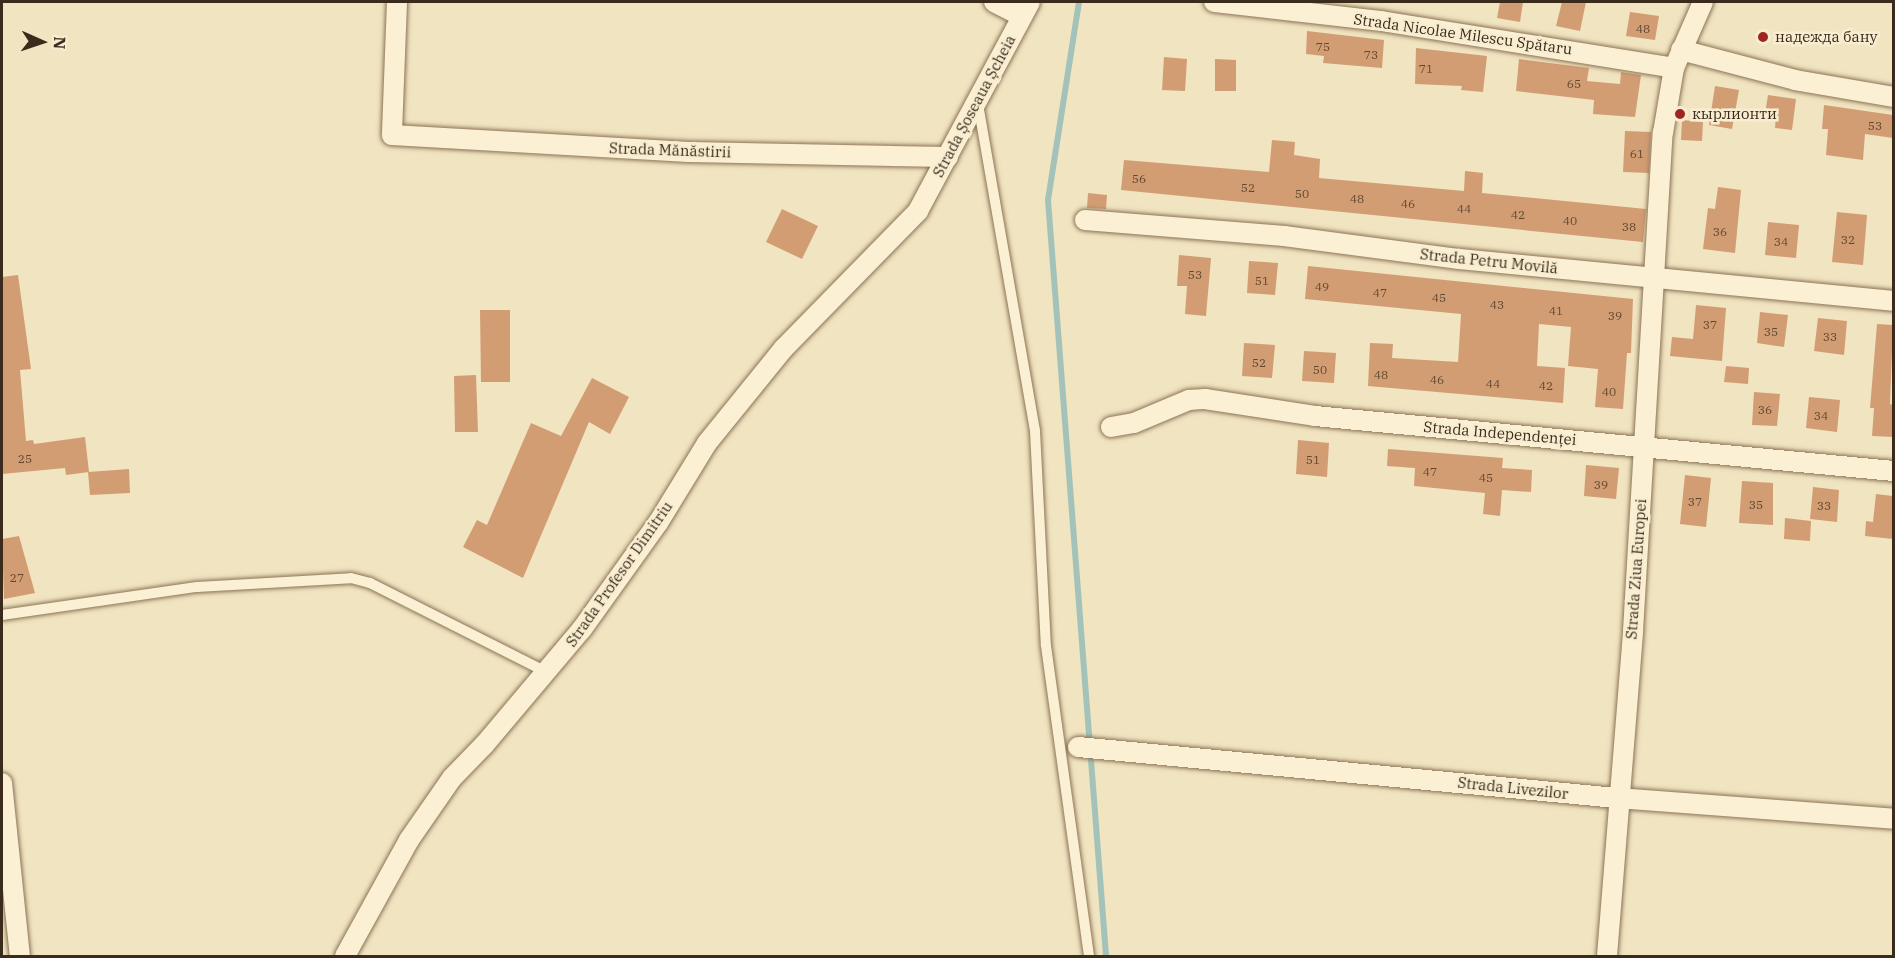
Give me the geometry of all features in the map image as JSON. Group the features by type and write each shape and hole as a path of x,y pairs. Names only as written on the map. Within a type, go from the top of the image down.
{"street":[{"name":"Strada Mănăstirii","path":"397,2 392,135 689,152 948,157"},
{"path":"994,2 1026,9"},
{"name":"Strada Nicolae Milescu Spătaru","path":"1214,2 1678,59 1893,97"},
{"name":"Strada Ziua Europei","path":"1607,957 1656,277 1663,133 1678,59 1703,2"},
{"name":"Strada Șoseaua Șcheia","path":"918,211 978,103 1026,9"},
{"name":"Strada Profesor Dimitriu","path":"345,957 409,840 452,778 546,672 658,524 708,444 770,366 918,211"},
{"name":"Strada Petru Movilă","path":"1085,220 1284,236 1459,260 1893,301"},
{"name":"Strada Independenței","path":"1111,427 1134,423 1188,400 1205,399 1315,416 1893,471"},
{"name":"Strada Livezilor","path":"1070,747 1133,750 1617,798 1893,819"},
{"path":"2,783 20,957"}],"lane":[{"path":"978,103 1035,431 1046,646 1070,747 1089,957"},
{"path":"2,615 197,587 351,578 370,583 546,672"}],"building":[{"path":"1500,2 1523,2 1520,22 1497,18"},
{"path":"1562,2 1586,2 1580,31 1556,26"},
{"path":"1630,12 1659,16 1655,40 1626,36"},
{"path":"1307,31 1384,40 1382,68 1323,63 1324,56 1306,54"},
{"path":"1416,48 1487,56 1483,92 1461,90 1462,86 1415,84"},
{"path":"1164,57 1187,59 1185,91 1162,90"},
{"path":"1215,59 1236,60 1236,91 1215,91"},
{"path":"1519,59 1589,68 1587,81 1620,84 1621,72 1641,75 1635,117 1593,114 1594,100 1516,91"},
{"path":"1715,86 1739,90 1732,129 1709,125"},
{"path":"1768,95 1796,99 1792,130 1775,128 1776,115 1765,114"},
{"path":"1824,105 1893,115 1893,138 1865,134 1863,160 1826,155 1828,129 1822,129"},
{"path":"1682,120 1703,122 1702,141 1681,140"},
{"path":"1625,131 1651,132 1649,173 1623,172"},
{"path":"1272,140 1295,142 1294,155 1320,159 1319,178 1464,191 1465,171 1483,173 1482,193 1646,209 1643,242 1121,190 1124,160 1269,172"},
{"path":"1718,187 1741,190 1735,253 1703,249 1708,208 1715,209"},
{"path":"1088,193 1107,195 1106,209 1087,208"},
{"path":"782,209 818,226 802,259 766,242"},
{"path":"1837,212 1867,215 1863,265 1832,262"},
{"path":"1768,222 1799,225 1796,258 1765,255"},
{"path":"1179,255 1211,258 1206,316 1185,314 1187,286 1177,286"},
{"path":"1249,261 1278,263 1275,295 1247,293"},
{"path":"1308,266 1633,299 1631,353 1627,353 1623,409 1595,407 1598,369 1568,366 1571,327 1539,324 1537,366 1565,368 1563,403 1368,386 1370,343 1393,344 1392,358 1458,362 1461,314 1305,299"},
{"path":"18,275 31,369 20,370 26,441 33,440 34,444 85,437 89,472 66,475 65,468 2,474 2,277"},
{"path":"1696,305 1726,308 1722,361 1670,356 1672,337 1693,339"},
{"path":"480,310 510,310 510,382 481,382"},
{"path":"1760,312 1788,315 1784,347 1757,343"},
{"path":"1818,318 1847,321 1844,355 1814,351"},
{"path":"1877,324 1893,325 1890,404 1893,405 1893,437 1872,436 1874,408 1870,408"},
{"path":"1244,343 1275,345 1272,378 1242,376"},
{"path":"1304,351 1336,353 1334,383 1302,381"},
{"path":"1726,366 1749,368 1748,384 1724,382"},
{"path":"476,375 478,432 455,432 454,376"},
{"path":"592,378 629,397 610,434 589,422 523,578 463,547 477,520 487,525 531,423 561,436"},
{"path":"1754,392 1780,394 1777,426 1752,425"},
{"path":"1809,397 1840,400 1837,432 1806,428"},
{"path":"1298,440 1329,443 1327,477 1296,474"},
{"path":"1388,449 1503,458 1502,468 1532,470 1531,492 1502,490 1500,516 1483,514 1485,493 1414,486 1415,468 1387,466"},
{"path":"1586,465 1619,468 1616,499 1584,496"},
{"path":"129,469 130,493 90,495 88,472"},
{"path":"1685,475 1711,478 1706,527 1680,524"},
{"path":"1742,481 1773,483 1773,525 1739,523"},
{"path":"1813,487 1839,490 1837,522 1810,519"},
{"path":"1876,494 1893,496 1893,539 1865,536 1866,521 1873,522"},
{"path":"1785,518 1811,521 1810,541 1784,539"},
{"path":"19,536 35,593 4,599 2,539"}],"waterway":[{"path":"1079,2 1048,200 1106,956"}],"place":[{"name":"надежда бану","path":"1763,37"},
{"name":"кырлионти","path":"1680,114"}]}
